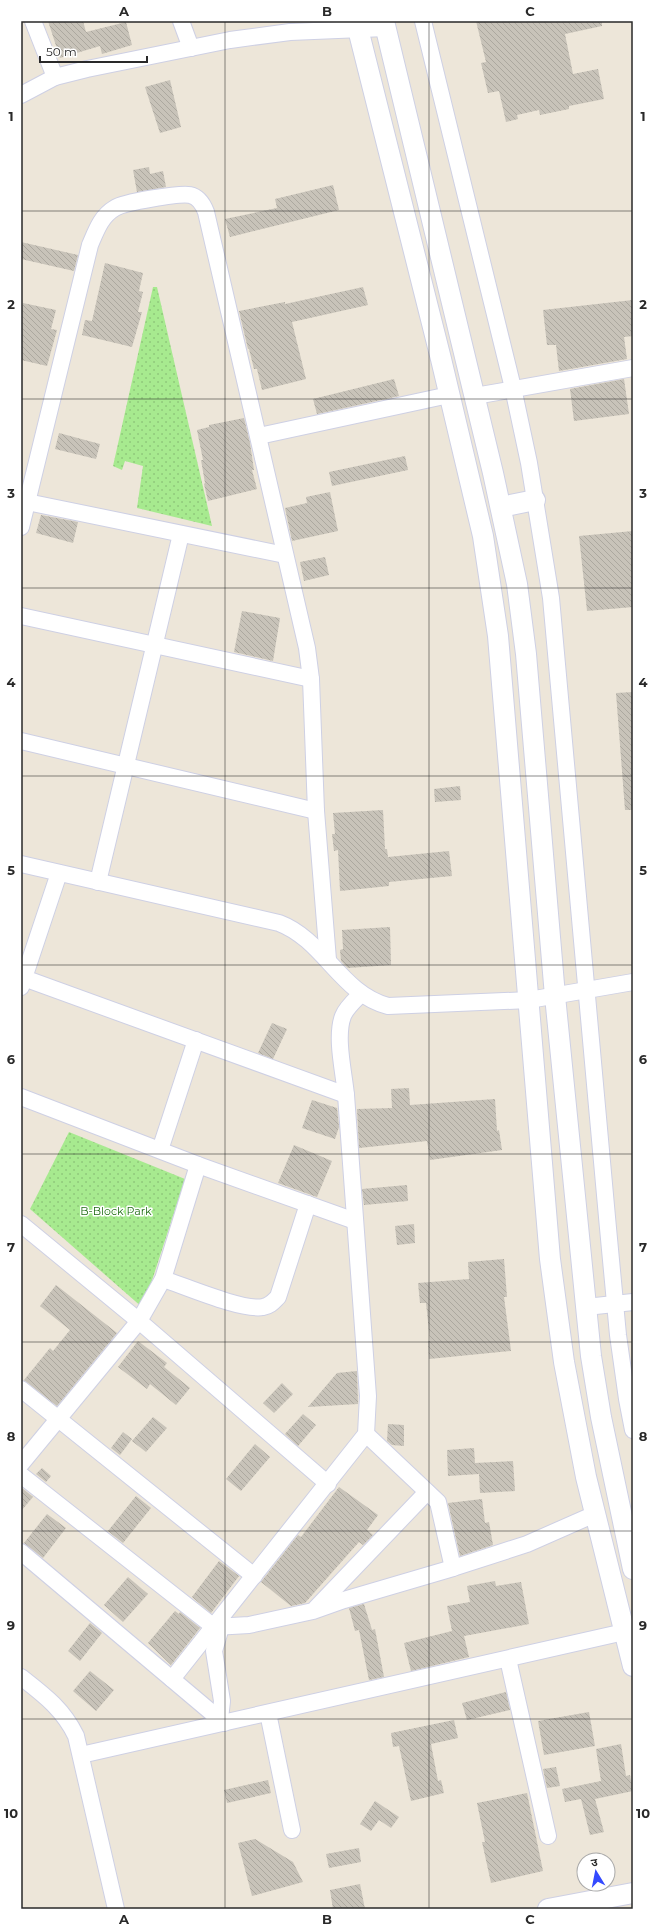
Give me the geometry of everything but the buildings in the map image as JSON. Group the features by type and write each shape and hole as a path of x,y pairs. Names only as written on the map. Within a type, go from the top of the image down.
{"street":[{"path":"33,21 55,78"},
{"path":"181,21 191,48"},
{"path":"423,21 513,388 535,500 551,598 615,1303 627,1399 633,1430"},
{"path":"21,94 55,78 87,69 230,40 357,25 385,24 475,396 517,584 526,654 555,996 591,1356 601,1417 633,1569"},
{"path":"357,25 483,536 498,636 550,1259 564,1362 586,1477 595,1514 629,1631 633,1666"},
{"path":"21,527 90,245 102,220 116,207 175,195 190,195 201,201 206,212 259,436 285,555 300,611 311,679 316,811 328,960"},
{"path":"475,396 513,388 633,368"},
{"path":"259,436 449,395"},
{"path":"501,507 535,500"},
{"path":"27,502 285,555"},
{"path":"98,882 181,534"},
{"path":"21,616 311,679"},
{"path":"21,741 316,811"},
{"path":"21,864 279,923 292,928 306,938 361,994 376,1003 388,1006 529,1000 633,982"},
{"path":"59,873 22,981 196,1040 346,1095"},
{"path":"172,1679 217,1627 254,1576 366,1434 368,1396 346,1095 341,1049 341,1025 344,1014 361,994"},
{"path":"160,1150 196,1040"},
{"path":"21,1097 198,1165 355,1221"},
{"path":"21,1464 139,1321 163,1279 198,1165"},
{"path":"163,1279 240,1305 261,1308 270,1305 278,1297 308,1204"},
{"path":"21,1224 139,1321 328,1484"},
{"path":"586,1307 633,1302"},
{"path":"21,1389 254,1576"},
{"path":"366,1434 438,1502 453,1568"},
{"path":"21,1475 217,1627 249,1625 313,1611 344,1600 453,1568 527,1544 595,1514"},
{"path":"313,1611 427,1492"},
{"path":"21,1552 222,1721"},
{"path":"217,1627 214,1651 222,1701 222,1721"},
{"path":"82,1754 222,1721 508,1659 629,1631"},
{"path":"508,1659 548,1836"},
{"path":"21,1677 49,1700 68,1719 76,1736 82,1754 116,1909"},
{"path":"268,1712 292,1830"},
{"path":"548,1909 633,1893"}],"green space":[{"path":"153,287 157,287 212,526 137,508 143,466 125,461 122,470 113,466"},
{"name":"B-Block Park","path":"69,1132 185,1179 143,1308 30,1209"}]}
